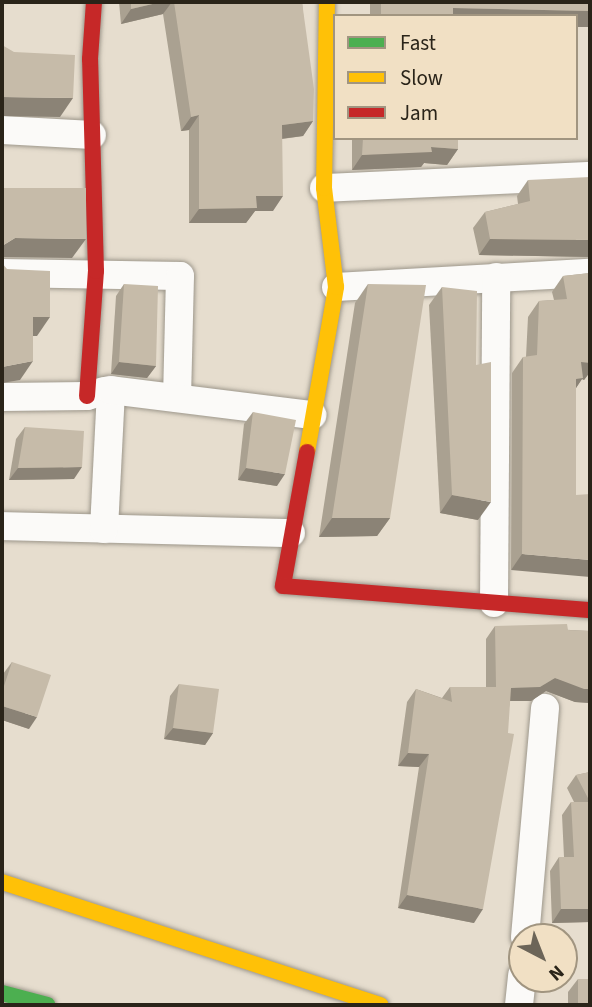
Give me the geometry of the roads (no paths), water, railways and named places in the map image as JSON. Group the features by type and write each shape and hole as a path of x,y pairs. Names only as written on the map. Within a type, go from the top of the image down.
{"main road":[{"path":"94,2 78,58 92,135 99,393"},
{"path":"327,2 324,188 336,287 291,533 284,586 590,610"},
{"path":"2,881 380,1005"},
{"path":"2,993 47,1005"}],"street":[{"path":"2,130 92,135"},
{"path":"324,188 590,176"},
{"path":"2,273 96,271 180,276 177,398"},
{"path":"336,287 590,274"},
{"path":"494,603 496,277"},
{"path":"99,393 104,528"},
{"path":"2,397 99,393 177,398 312,415"},
{"path":"2,526 291,533"},
{"path":"526,923 545,708"}]}
